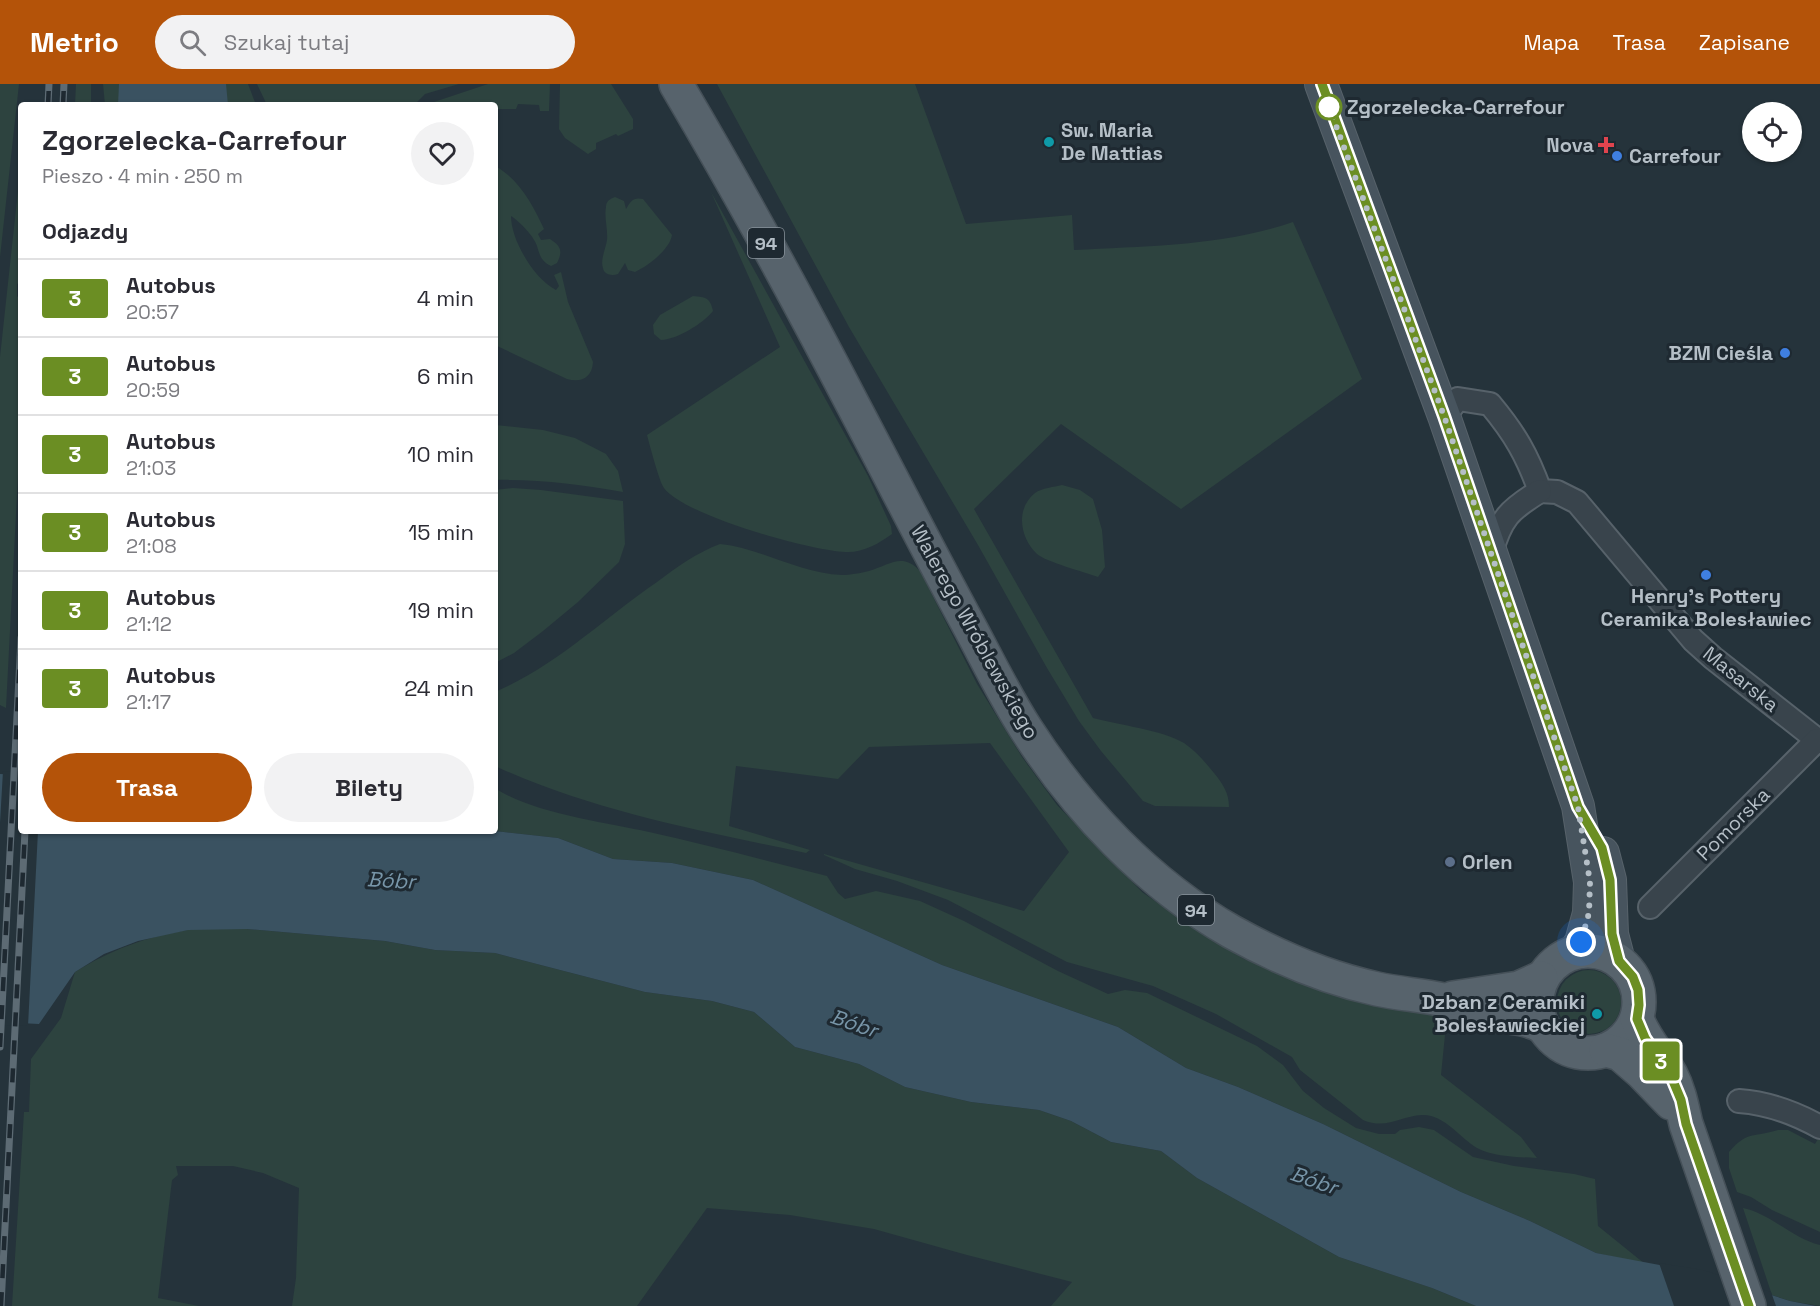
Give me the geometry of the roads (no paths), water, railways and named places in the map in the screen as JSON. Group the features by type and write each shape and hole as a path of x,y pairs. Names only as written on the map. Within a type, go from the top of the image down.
{"main road":[{"name":"Walerego Wróblewskiego","path":"676,84 789,285 921,537 1026,728 1090,814 1137,862 1186,904 1269,952 1345,981 1394,993 1443,1000 1482,1012 1519,1017 1542,1026"},
{"path":"1575,951 1598,951 1619,961 1633,977 1638,990 1637,1019 1625,1038 1606,1050"},
{"name":"94","path":"1541,978 1552,964 1575,951"},
{"name":"Walerego Wróblewskiego","path":"1443,1000 1519,988 1541,978"},
{"path":"1541,978 1537,1004 1542,1026"},
{"path":"1637,1019 1645,1038 1671,1076 1681,1100 1686,1124 1749,1306"},
{"name":"94","path":"1542,1026 1562,1046 1578,1052 1595,1053 1606,1050"},
{"path":"1606,1050 1620,1054 1642,1073 1670,1102 1686,1124"}],"street":[{"path":"1322,84 1444,416 1578,807 1587,854 1590,892 1589,913 1581,942 1575,951"},
{"path":"1444,416 1458,399 1490,404 1511,429 1528,457 1540,491 1508,514 1498,530 1491,553"},
{"name":"Masarska","path":"1540,491 1557,492 1576,502 1693,640 1818,741"},
{"name":"Pomorska","path":"1650,907 1818,741"},
{"path":"1578,807 1602,848 1610,880 1612,934 1619,961"},
{"path":"1739,1101 1761,1102 1804,1118 1820,1127"}],"water":[{"path":"119,84 226,84 228,102 118,102"},
{"name":"Bóbr","path":"0,774 18,775 18,834 498,834 498,831 558,838 613,859 672,863 753,880 942,965 1118,1027 1186,1068 1238,1087 1323,1124 1461,1192 1530,1221 1596,1253 1702,1273 1790,1301 1816,1306 1476,1306 1432,1288 1339,1257 1197,1178 1161,1151 1111,1142 1071,1121 1039,1110 971,1102 905,1087 859,1064 795,1047 754,1012 712,1001 645,992 495,953 435,950 385,941 247,929 188,930 138,941 104,954 75,972 39,1024 0,1022"}],"railway":[{"path":"48,102 49,84"},
{"path":"63,102 64,84"},
{"path":"0,1047 18,696"},
{"path":"1,1306 25,834"}],"place":[{"name":"Zgorzelecka-Carrefour","path":"1329,107"},
{"name":"Sw. Maria De Mattias","path":"1049,142"},
{"name":"Nova","path":"1606,145"},
{"name":"Carrefour","path":"1617,156"},
{"name":"BZM Cieśla","path":"1785,353"},
{"name":"Henry's Pottery Ceramika Bolesławiec","path":"1706,575"},
{"name":"Orlen","path":"1450,862"},
{"name":"Dzban z Ceramiki Bolesławieckiej","path":"1597,1014"}]}
